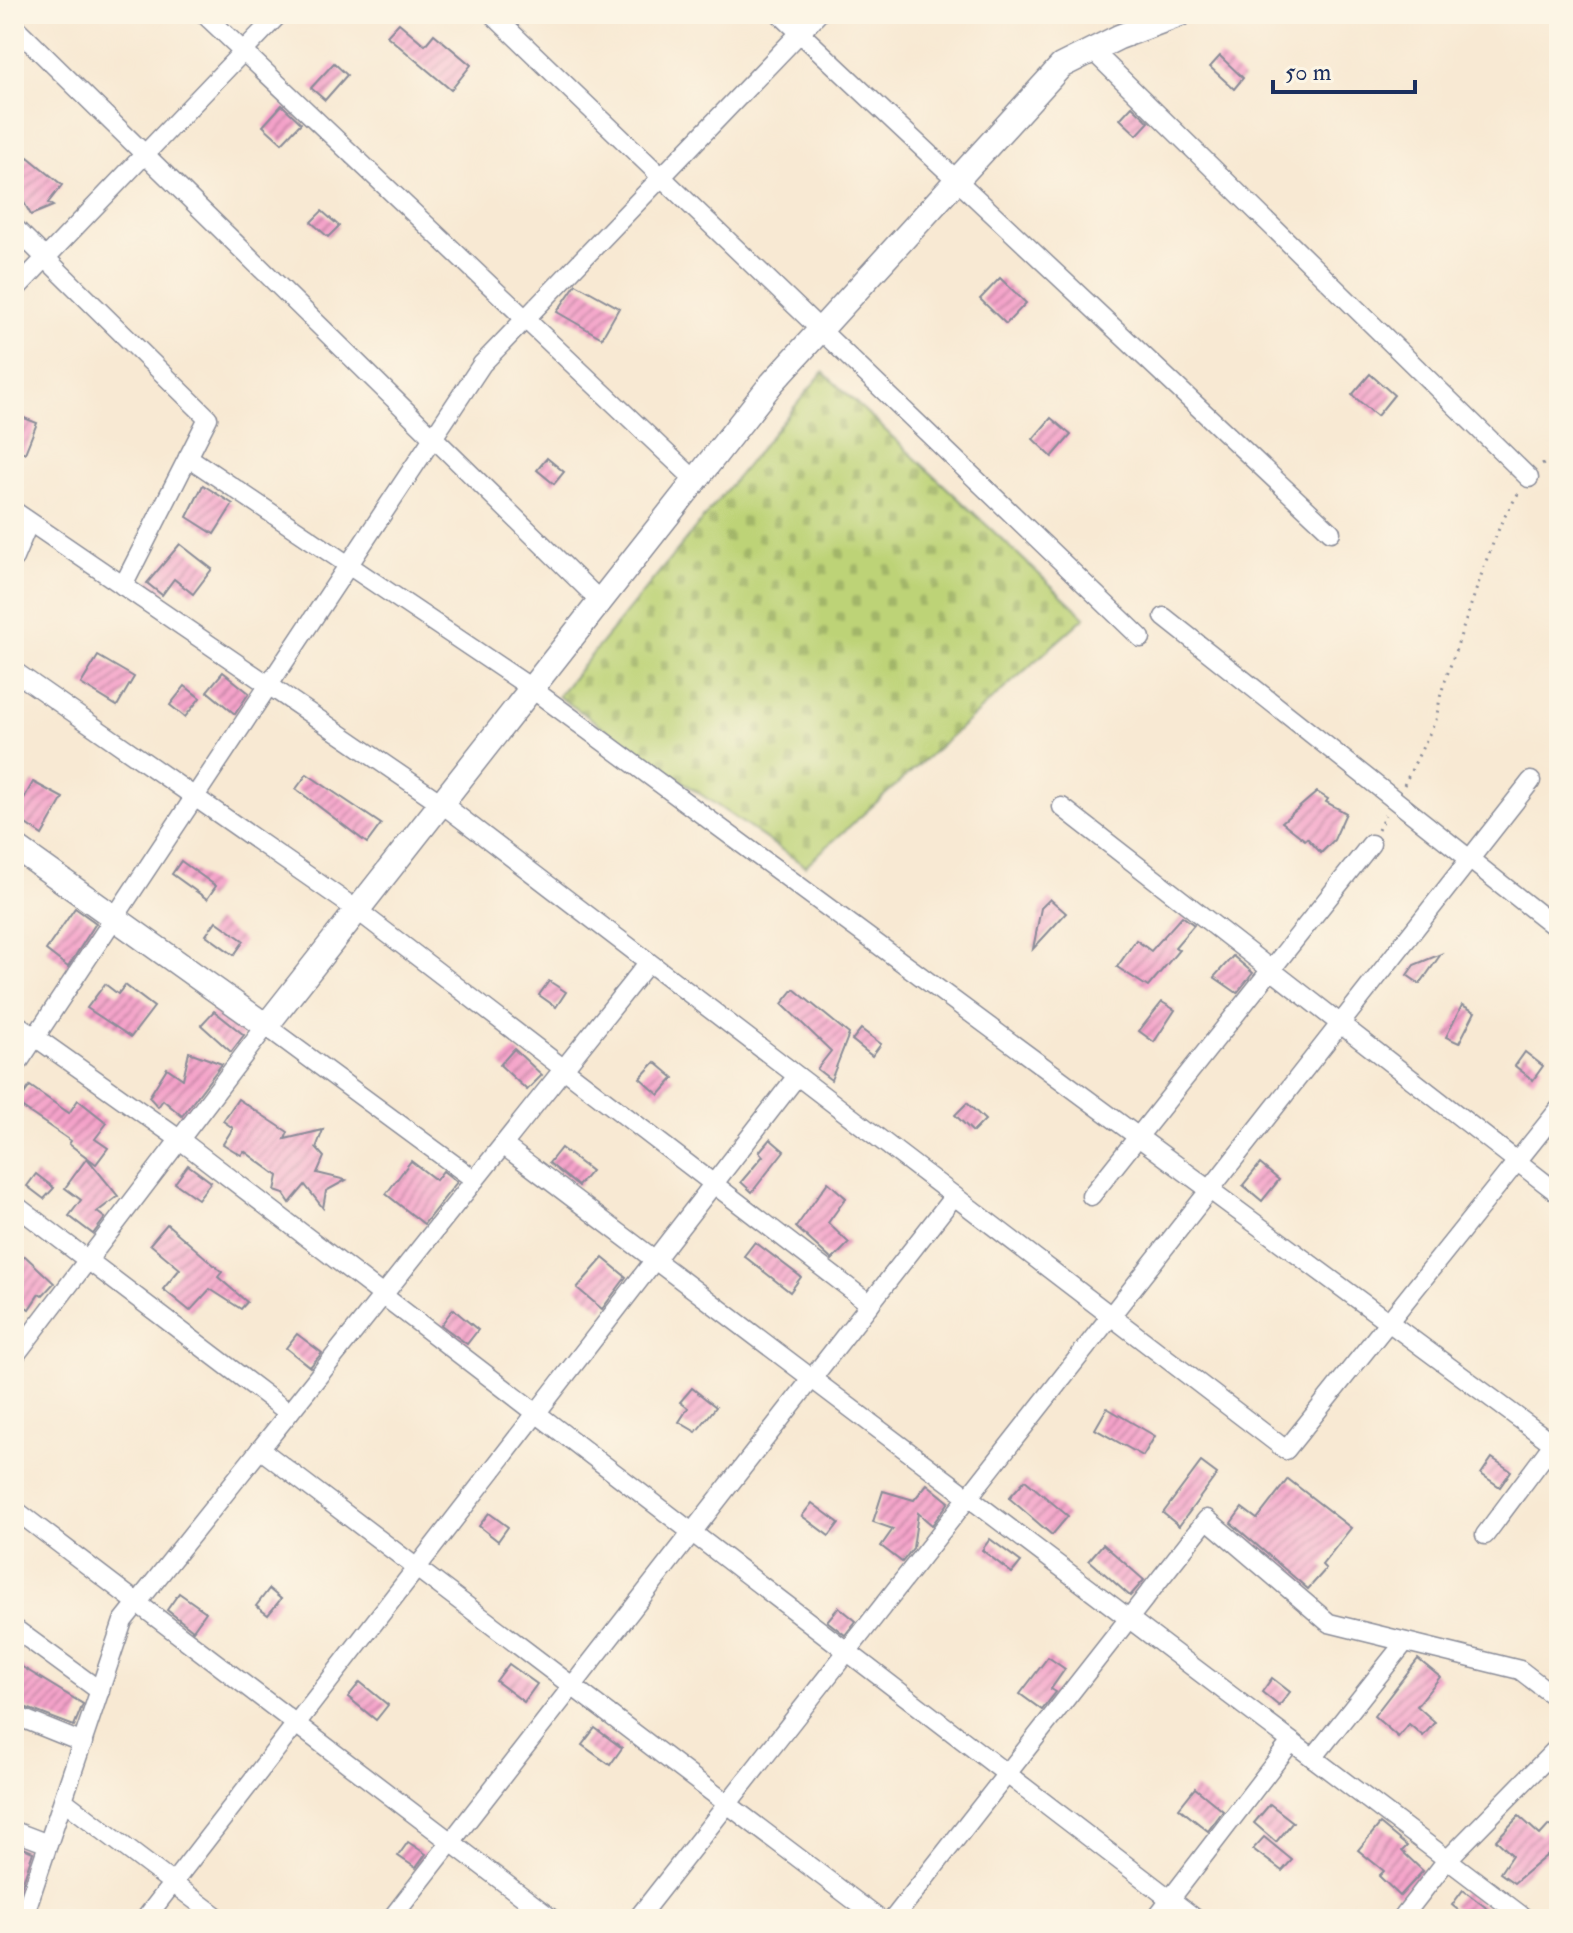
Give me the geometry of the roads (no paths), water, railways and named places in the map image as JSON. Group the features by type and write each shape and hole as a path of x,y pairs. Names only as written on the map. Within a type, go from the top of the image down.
{"main road":[{"path":"14,846 266,1026 772,383 1061,66 1180,14"}],"street":[{"path":"204,14 695,480"},
{"path":"14,291 279,14"},
{"path":"492,14 1141,638"},
{"path":"780,14 1331,532"},
{"path":"14,1069 482,364 818,14"},
{"path":"14,26 600,601"},
{"path":"1092,50 1529,478"},
{"path":"14,227 208,418 123,586"},
{"path":"188,457 531,688 1556,1446 1485,1535"},
{"path":"14,558 22,516 441,803 1286,1450 1559,1109"},
{"path":"1164,617 1559,930"},
{"path":"14,671 357,910 870,1304"},
{"path":"637,1919 1531,781"},
{"path":"1062,807 1559,1194"},
{"path":"1091,1196 1371,844"},
{"path":"23,1919 123,1621 648,963"},
{"path":"14,1022 179,1139 1196,1919"},
{"path":"14,1357 266,1026 475,1180"},
{"path":"145,1919 797,1076"},
{"path":"503,1145 1526,1919"},
{"path":"391,1919 954,1196"},
{"path":"14,1204 289,1413"},
{"path":"260,1449 879,1919"},
{"path":"14,1509 552,1919"},
{"path":"893,1919 1207,1519 1329,1623 1520,1670 1559,1700"},
{"path":"14,1628 100,1691"},
{"path":"1313,1758 1405,1642"},
{"path":"14,1715 83,1743"},
{"path":"1155,1919 1291,1742"},
{"path":"1401,1919 1447,1860 1559,1746"},
{"path":"63,1800 220,1919"},
{"path":"14,1831 48,1844"}]}
